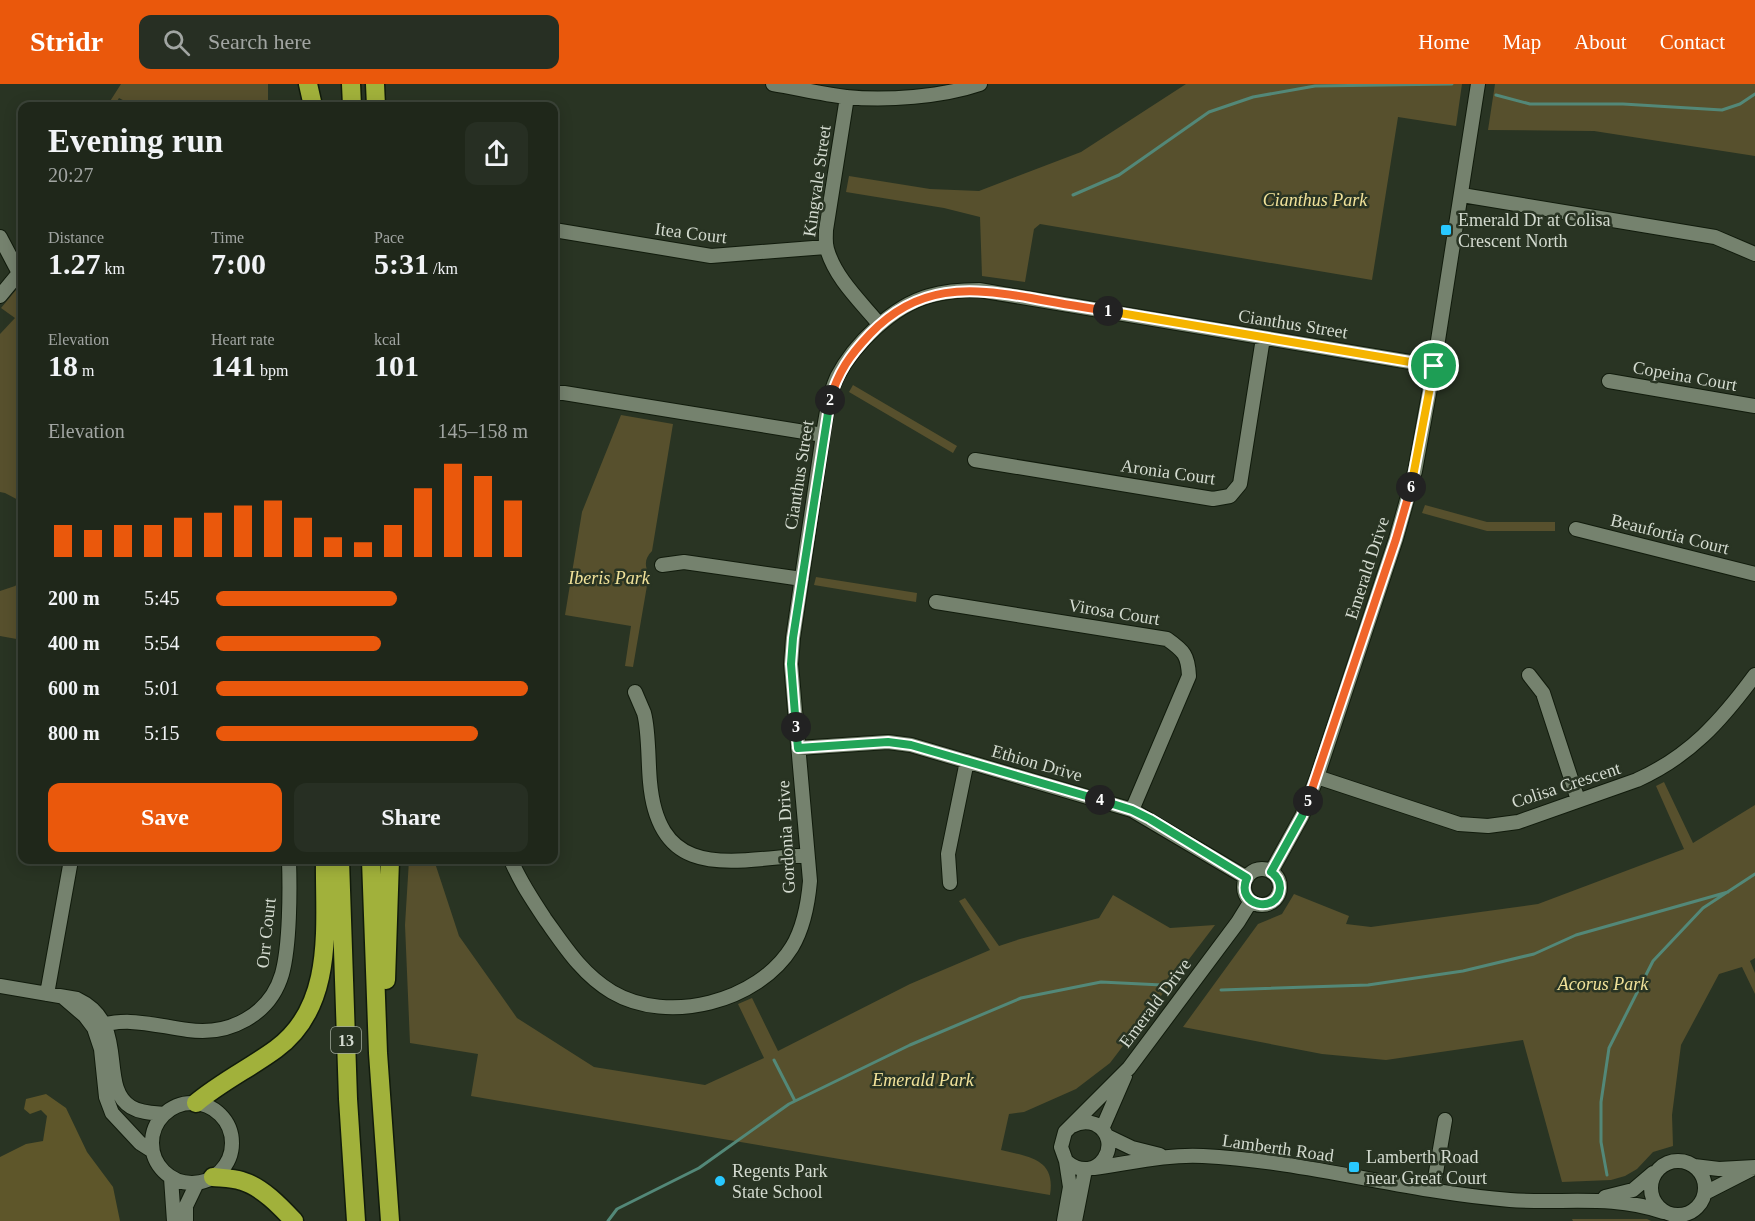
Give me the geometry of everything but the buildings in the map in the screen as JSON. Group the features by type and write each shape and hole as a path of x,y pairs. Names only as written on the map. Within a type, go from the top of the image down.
{"highway":[{"path":"308,84 312,102"},
{"path":"320,84 321,102"},
{"path":"351,84 352,102"},
{"path":"375,84 376,102"},
{"path":"196,1103 213,1088 277,1048 292,1034 307,1014 316,994 322,970 325,864"},
{"name":"13","path":"340,864 346,1060 356,1221"},
{"name":"13","path":"371,864 378,1053 390,1221"},
{"path":"378,1053 385,1021 390,864"},
{"path":"205,1180 239,1180 248,1183 276,1203 294,1221"}],"street":[{"path":"773,84 847,97 890,98 933,94 980,84"},
{"name":"Emerald Drive","path":"1271,872 1302,816 1317,777 1408,499 1434,366 1479,84"},
{"name":"Kingvale Street","path":"847,97 825,230 826,247 842,278 879,324"},
{"path":"1462,195 1715,237 1755,254"},
{"name":"Itea Court","path":"558,231 711,256 826,247"},
{"path":"0,237 18,270"},
{"path":"0,296 18,278"},
{"name":"Cianthus Street","path":"798,748 791,664 828,404 837,378 856,348 879,324 899,311 926,297 954,291 980,290 1434,366"},
{"name":"Aronia Court","path":"975,460 1213,499 1230,496 1239,484 1263,338"},
{"name":"Copeina Court","path":"1609,381 1755,406"},
{"path":"558,393 823,435"},
{"name":"Beaufortia Court","path":"1576,529 1755,574"},
{"path":"662,565 684,562 802,579"},
{"name":"Virosa Court","path":"936,602 1167,639 1180,648 1188,660 1189,676 1132,810"},
{"path":"1529,675 1543,693 1578,800"},
{"name":"Colisa Crescent","path":"1317,777 1459,824 1488,826 1518,822 1637,780 1680,756 1704,737 1732,707 1755,675"},
{"path":"635,692 644,715 656,817 664,833 679,849 697,858 715,861 807,855"},
{"name":"Ethion Drive","path":"798,748 888,742 911,745 967,761 1132,810 1247,878"},
{"name":"Gordonia Drive","path":"513,864 520,882 572,959 591,978 614,993 638,1003 664,1007 688,1006 737,993 759,980 777,965 792,947 803,923 808,903 810,881 798,748"},
{"path":"950,883 948,854 967,761"},
{"path":"47,994 69,864"},
{"name":"Orr Court","path":"99,1026 124,1020 205,1032 232,1027 258,1011 270,999 281,975 286,942 289,864"},
{"path":"1261,870 1271,872 1276,876 1280,886 1277,897 1268,904 1262,905 1251,901 1245,888 1247,878 1261,870"},
{"name":"Emerald Drive","path":"1064,1221 1070,1187 1066,1161 1062,1155 1061,1139 1070,1126 1129,1068 1238,922 1251,901"},
{"path":"0,986 64,998 110,1037 119,1095 132,1108 141,1112 164,1114"},
{"path":"99,1026 104,1089 108,1104 112,1113 140,1143 152,1150"},
{"name":"Emerald Drive","path":"1075,1221 1090,1169 1106,1158 1109,1143 1104,1133 1129,1068"},
{"path":"186,1221 186,1206 205,1180 228,1161 232,1150 232,1139 224,1119 217,1111 196,1103 184,1103 164,1114 153,1130 152,1150 155,1161 171,1178 183,1183 205,1180"},
{"path":"1433,1190 1445,1120"},
{"path":"1070,1126 1090,1122 1104,1133"},
{"name":"Lamberth Road","path":"1104,1133 1132,1148 1168,1157"},
{"name":"Lamberth Road","path":"1090,1169 1168,1157 1201,1156 1251,1160 1433,1190 1511,1200 1597,1199 1644,1205 1671,1216 1688,1214 1703,1198 1755,1167"},
{"path":"1066,1161 1078,1169 1090,1169"},
{"name":"Lamberth Road","path":"1597,1199 1633,1190 1671,1161 1719,1169 1755,1167"},
{"path":"1694,1166 1703,1178 1703,1198 1696,1221"},
{"path":"1657,1170 1650,1184 1650,1192 1657,1206 1671,1216"},
{"path":"171,1178 174,1221"}],"green space":[{"path":"121,84 268,84 268,102 126,102 119,98 116,102 110,102"},
{"name":"Cianthus Park","path":"1186,84 1462,84 1456,126 1398,117 1372,280 1040,224 1034,229 1025,282 982,276 980,217 944,208 846,192 849,176 930,189 979,191 1081,152"},
{"path":"1495,84 1755,84 1755,156 1594,131 1488,130"},
{"path":"18,254 18,500 0,492 0,334 15,318 1,308 16,290 9,269"},
{"path":"853,385 957,446 953,453 849,392"},
{"name":"Iberis Park","path":"621,415 673,424 652,551 646,562 649,574 633,667 625,666 631,626 565,615 582,512"},
{"path":"1425,505 1487,522 1555,522 1555,531 1487,531 1422,513"},
{"path":"816,577 917,593 916,602 814,585"},
{"path":"18,583 18,639 0,636 0,591"},
{"name":"Acorus Park","path":"1664,782 1693,843 1755,805 1755,958 1750,961 1755,973 1755,994 1742,967 1719,974 1681,1045 1672,1115 1673,1146 1653,1152 1637,1169 1625,1176 1611,1180 1562,1182 1523,1040 1386,1060 1322,1054 1183,1027 1258,924 1282,914 1294,894 1349,916 1346,924 1371,927 1538,904 1684,849 1656,786"},
{"name":"Emerald Park","path":"409,864 435,864 459,936 517,1018 594,1067 705,1085 764,1058 738,1004 752,998 778,1051 910,984 990,950 959,901 965,898 999,946 1099,918 1113,895 1170,928 1215,925 1110,1063 1076,1089 1024,1112 1009,1114 1001,1150 1030,1158 1044,1166 1049,1173 1050,1195 471,1096 478,1054 410,1043 405,925"},
{"path":"1572,1219 1647,1219 1651,1221 1573,1221"}],"shaded area":[{"path":"46,1094 66,1108 87,1152 113,1187 120,1221 0,1221 0,1157 26,1144 43,1141 47,1116 41,1110 30,1114 24,1109 26,1099"}],"waterway":[{"path":"1073,195 1119,175 1209,112 1253,97 1315,86 1452,84"},
{"path":"1496,95 1530,104 1623,104 1722,110 1740,104 1755,94"},
{"path":"1607,1175 1601,1142 1601,1102 1609,1048 1653,961 1703,908 1755,874"},
{"path":"1221,990 1368,985 1463,971 1534,954 1576,935 1728,892"},
{"path":"608,1221 617,1209 699,1168 789,1104 910,1045 1021,998 1101,982 1162,985"},
{"path":"774,1060 795,1101"}],"place":[{"name":"Emerald Dr at Colisa Crescent North","path":"1446,230"},
{"name":"Lamberth Road near Great Court","path":"1354,1167"},
{"name":"Regents Park State School","path":"720,1181"}],"route":[{"path":"980,290 1434,366 1415,471 1401,522 1317,777 1302,816 1271,872 1279,880 1280,886 1277,897 1273,901 1262,905 1251,901 1245,888 1247,878 1132,810 911,745 888,742 798,748 791,664 793,638 828,404 837,378 856,348 879,324 899,311 926,297 954,291 980,290"}]}
